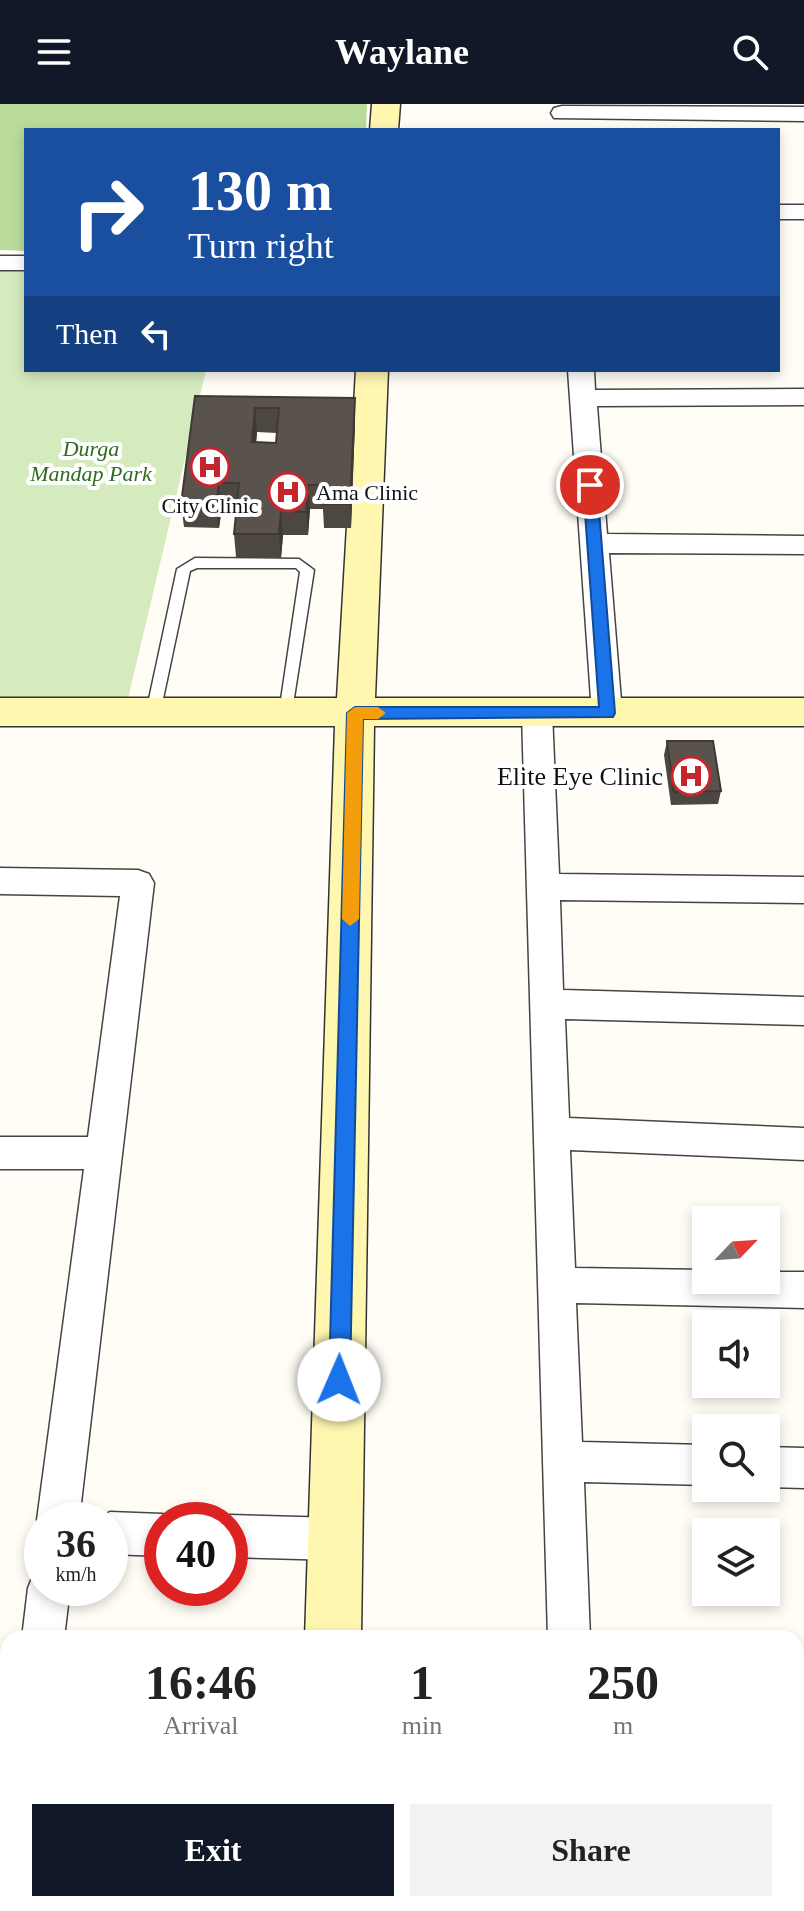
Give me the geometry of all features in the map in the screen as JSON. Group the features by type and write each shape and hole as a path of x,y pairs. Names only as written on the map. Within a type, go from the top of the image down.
{"street":[{"path":"384,128 386,104"},
{"path":"563,116 804,114"},
{"path":"780,212 804,212"},
{"path":"0,263 24,263"},
{"path":"333,1630 355,713 372,372"},
{"path":"581,372 607,713"},
{"path":"584,398 804,397"},
{"path":"594,543 804,545"},
{"path":"0,712 804,712"},
{"path":"537,713 569,1630"},
{"path":"0,881 138,883 60,1502"},
{"path":"542,887 804,890"},
{"path":"546,1004 804,1011"},
{"path":"551,1133 804,1144"},
{"path":"0,1153 104,1153"},
{"path":"556,1285 804,1290"},
{"path":"562,1461 692,1465"},
{"path":"780,1467 804,1468"},
{"path":"248,1537 336,1539"},
{"path":"44,1630 47,1606"}],"lane":[{"path":"153,713 184,569 195,563 299,564 307,570 286,713"}],"green space":[{"path":"0,104 367,104 366,128 24,128 24,251 0,250"},
{"name":"Durga Mandap Park","path":"0,266 24,266 24,372 206,372 126,707 0,707"}],"building":[{"path":"195,396 355,398 350,504 323,504 324,485 308,485 306,512 281,511 279,534 234,534 239,483 219,483 216,504 181,504","holes":["255,408 279,408 276,443 252,442"]},
{"path":"667,741 713,741 721,791 674,792"}],"slow traffic":[{"path":"350,919 355,713 378,713"}],"place":[{"name":"City Clinic","path":"210,467"},
{"name":"Ama Clinic","path":"288,492"},
{"name":"Elite Eye Clinic","path":"691,776"}],"route":[{"path":"339,1380 355,713 607,713 590,485"}]}
